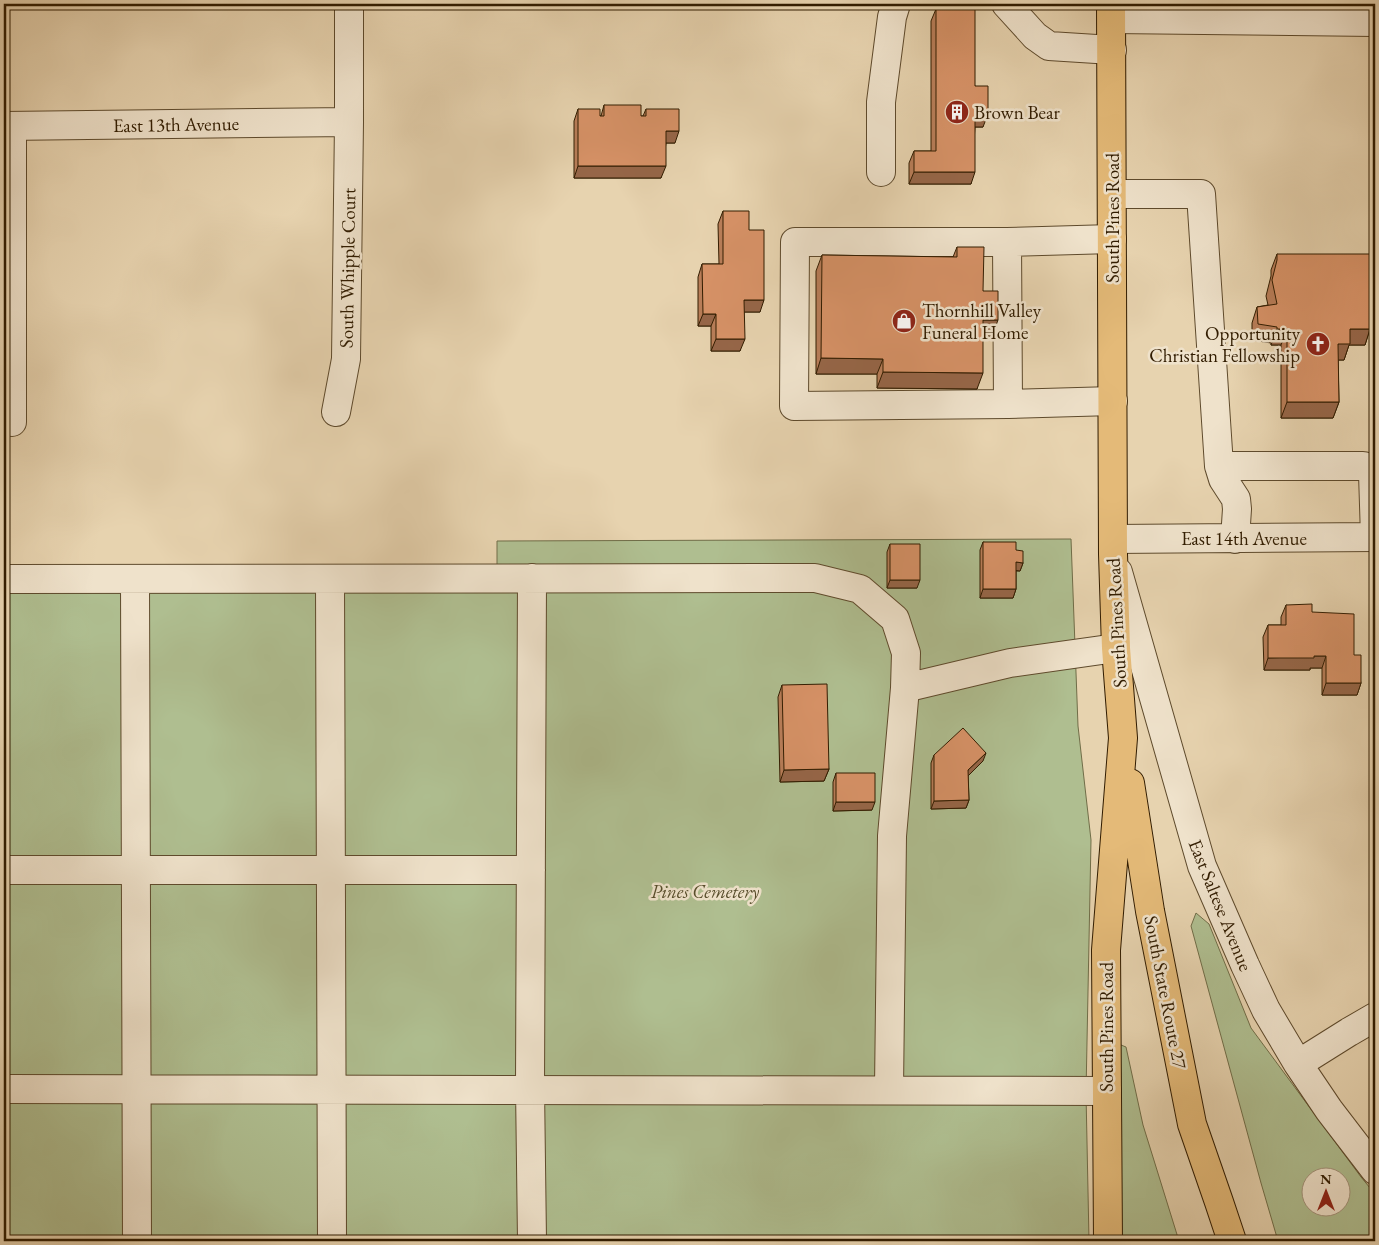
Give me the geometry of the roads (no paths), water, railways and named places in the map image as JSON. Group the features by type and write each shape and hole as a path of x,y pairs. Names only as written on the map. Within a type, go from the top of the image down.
{"main road":[{"name":"South Pines Road","path":"1108,1241 1106,950 1123,738 1116,648 1113,547 1112,12"},
{"name":"South State Route 27","path":"1123,738 1150,911 1192,1124 1232,1241"}],"street":[{"name":"South Whipple Court","path":"336,412 346,360 349,4"},
{"path":"880,172 881,102 892,17 896,4"},
{"path":"1006,4 1035,36 1049,46 1112,50"},
{"path":"1112,12 1184,12 1375,22"},
{"name":"East 13th Avenue","path":"8,126 349,122"},
{"path":"8,126 12,422"},
{"path":"1112,194 1201,194 1219,466 1223,479 1236,499 1235,539"},
{"path":"1112,239 1007,242 795,242 794,406 1113,401"},
{"path":"1007,242 1008,404"},
{"path":"1219,466 1363,466 1370,468 1373,473 1375,491 1375,537"},
{"name":"East 14th Avenue","path":"1113,547 1235,539 1375,537"},
{"name":"East Saltese Avenue","path":"1113,547 1202,866 1244,965 1262,1001 1298,1064 1329,1110 1375,1170"},
{"path":"532,578 530,870 532,1241"},
{"path":"4,579 815,578 860,589 895,619 906,653 905,688 892,836 888,1089"},
{"path":"330,579 332,1241"},
{"path":"135,580 138,1241"},
{"path":"905,688 1010,662 1116,648"},
{"path":"4,870 530,870"},
{"path":"1298,1064 1375,1017"},
{"path":"4,1089 530,1087 1107,1091"}],"place":[{"name":"Brown Bear","path":"957,112"},
{"name":"Thornhill Valley Funeral Home","path":"904,321"},
{"name":"Opportunity Christian Fellowship","path":"1318,344"}],"park label":[{"name":"Pines Cemetery","path":"705,891"}]}
